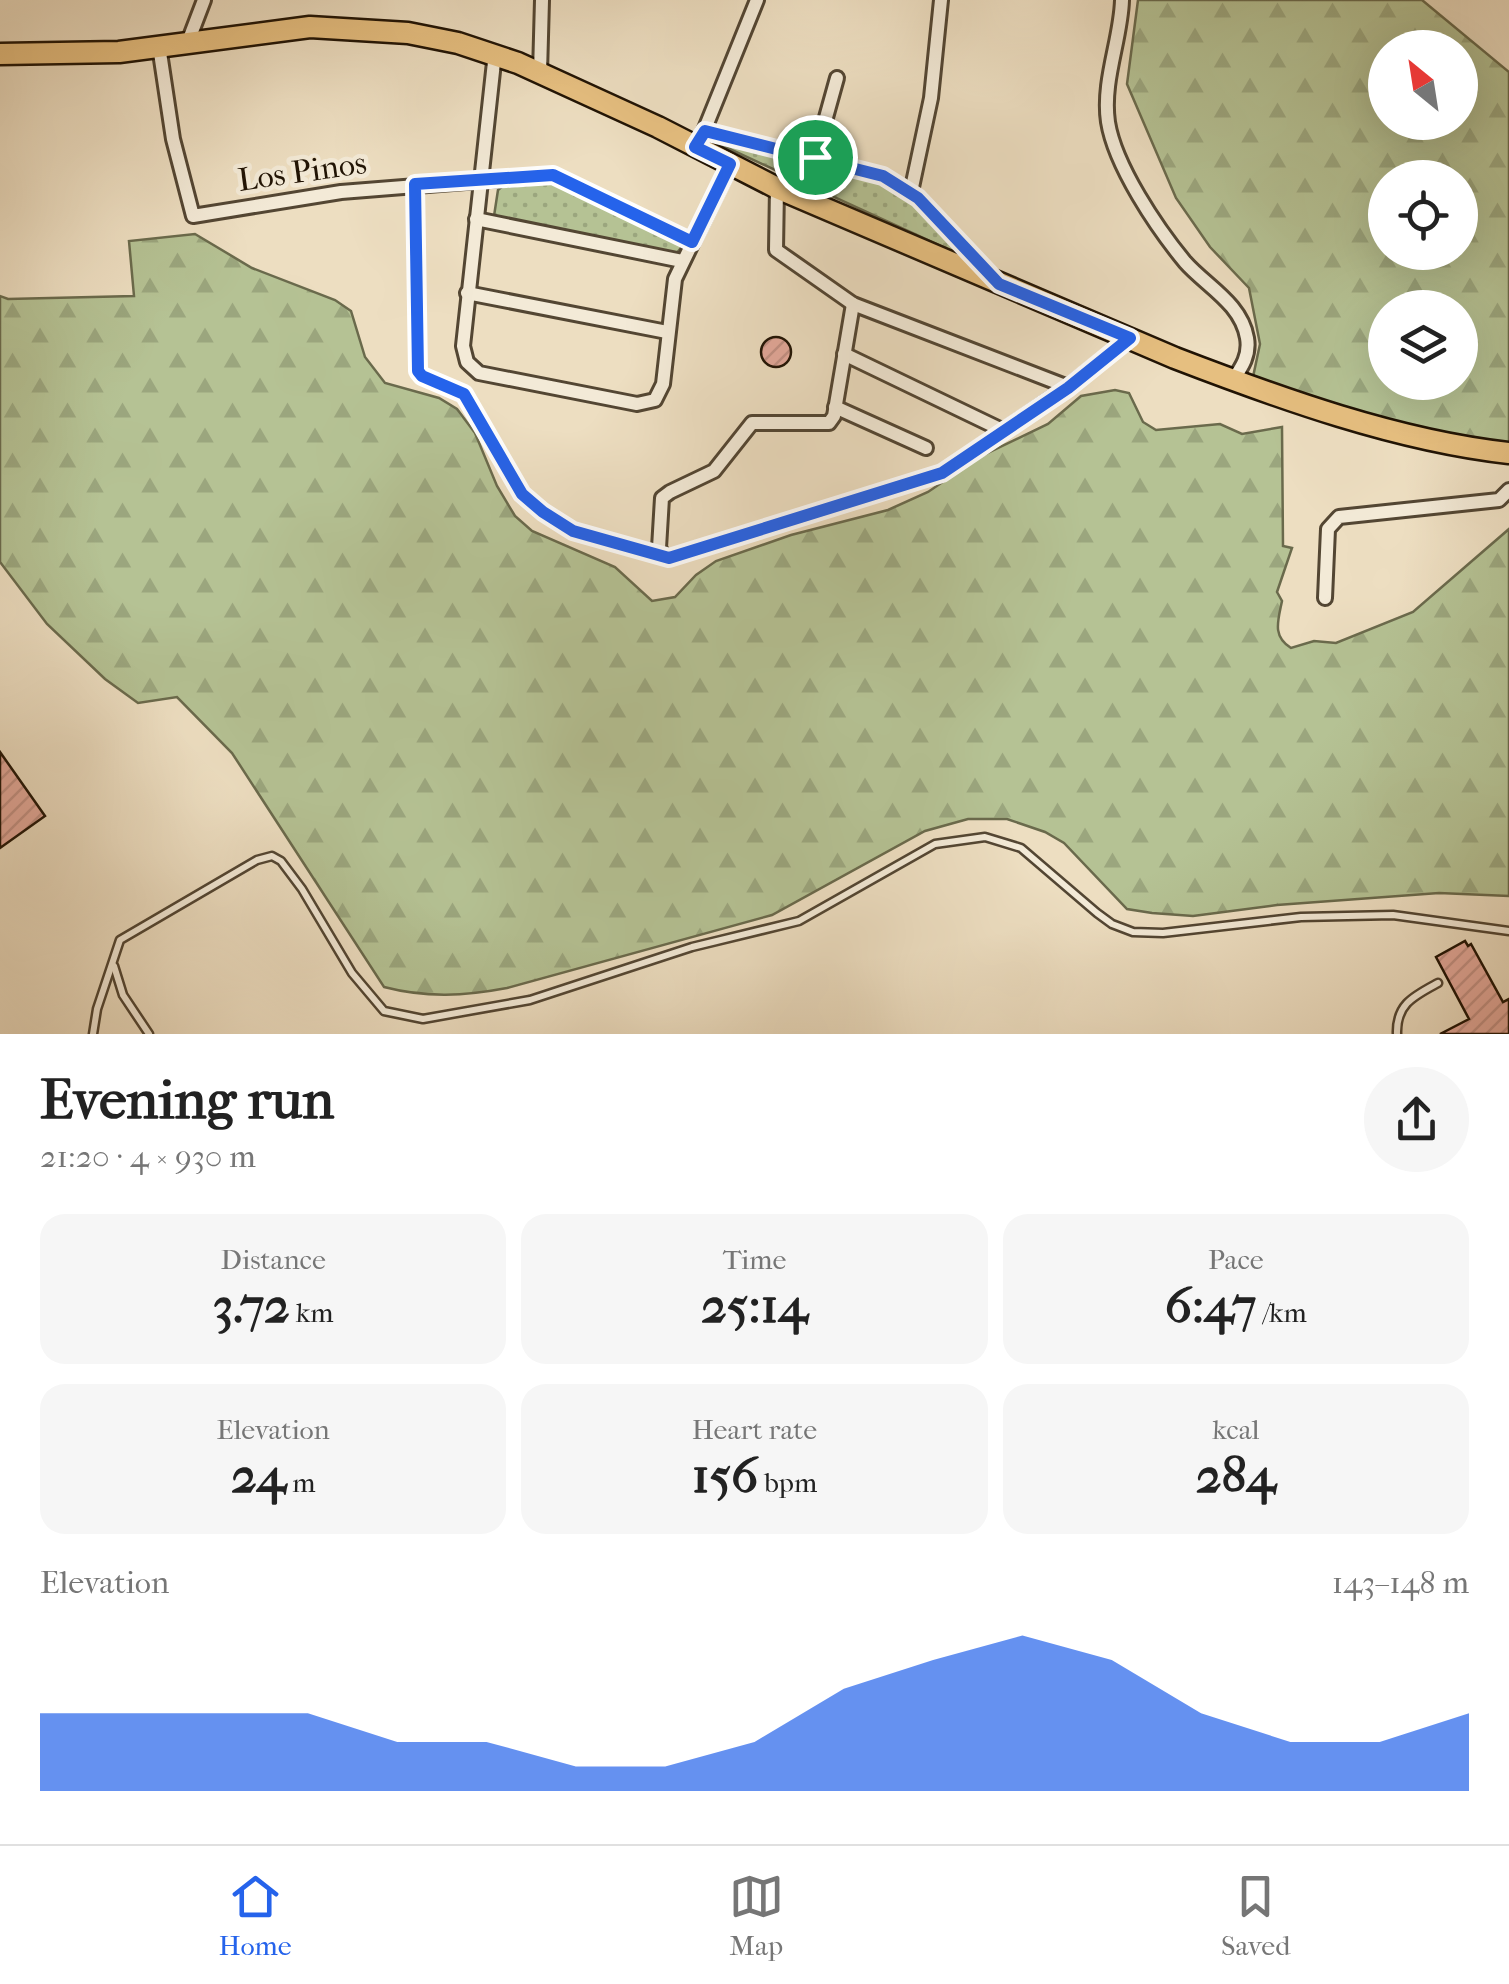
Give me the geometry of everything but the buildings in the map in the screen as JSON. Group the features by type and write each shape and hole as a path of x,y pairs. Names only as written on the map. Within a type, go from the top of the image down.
{"main road":[{"path":"0,54 92,54 320,28 408,33 495,53 700,139 730,164 777,188 1233,380 1441,444 1509,454"}],"street":[{"path":"188,42 204,0"},
{"path":"540,73 542,0"},
{"path":"756,0 700,139 815,157 872,171 911,192 999,284"},
{"path":"911,192 931,98 942,0"},
{"path":"1122,0 1111,63 1108,121 1124,166 1153,216 1186,263 1224,297 1240,319 1247,338 1246,359 1233,380"},
{"name":"Los Pinos","path":"159,46 173,139 192,216 267,202 415,184 553,175 692,242"},
{"path":"495,53 464,354 470,366 485,374 647,404 655,400 662,388 673,287 730,164"},
{"path":"815,157 836,78"},
{"path":"415,184 418,368"},
{"path":"777,188 774,245 778,252 853,304 1068,388"},
{"path":"476,219 682,262"},
{"path":"468,292 668,332"},
{"path":"853,304 834,416 826,425 752,423 714,470 666,494 659,548 663,555 669,558 942,473 1068,388 1130,338"},
{"path":"844,354 1004,430"},
{"path":"835,408 926,448"},
{"path":"1325,598 1328,529 1338,517 1498,500 1509,490"}],"lane":[{"path":"418,368 422,376 464,394 522,494 543,512 573,531 663,555"},
{"path":"93,1034 97,1009 120,940 257,860 272,856 302,888 352,973 384,1011 423,1019 530,1000 692,947 798,921 935,844 985,837 1021,848 1098,914 1133,932 1163,933 1301,917 1393,915 1509,932"},
{"path":"120,940 114,968 124,995 149,1034"},
{"path":"1397,1034 1404,1004 1438,983"}],"green space":[{"path":"1138,0 1422,0 1458,30 1368,30 1368,140 1478,140 1478,46 1509,72 1509,447 1396,425 1253,377 1260,344 1249,288 1210,247 1176,198 1127,84"},
{"path":"721,145 848,169 893,186 917,203 967,258"},
{"path":"558,179 684,244 676,254 494,216 498,190 505,184"},
{"path":"195,234 252,268 335,300 351,311 365,357 385,383 439,398 457,409 475,433 497,486 515,516 532,531 615,567 652,601 675,597 716,561 791,535 888,510 928,492 981,456 1048,424 1081,396 1115,390 1129,393 1143,422 1156,430 1220,424 1242,434 1282,427 1283,546 1292,548 1277,592 1282,601 1278,628 1291,648 1314,641 1336,643 1413,612 1509,529 1509,896 1439,893 1277,905 1193,916 1152,913 1127,909 1064,843 1045,832 1007,819 968,819 925,831 772,915 507,988 446,995 384,987 232,753 177,697 138,703 105,679 47,624 0,562 0,296 134,296 129,241"}],"route":[{"path":"705,131 815,157 872,171 898,183 918,198 999,284 1130,338 1068,388 942,473 669,558 573,531 543,512 522,494 464,394 418,371 415,184 553,175 692,242 730,164 695,147 705,131"}]}
